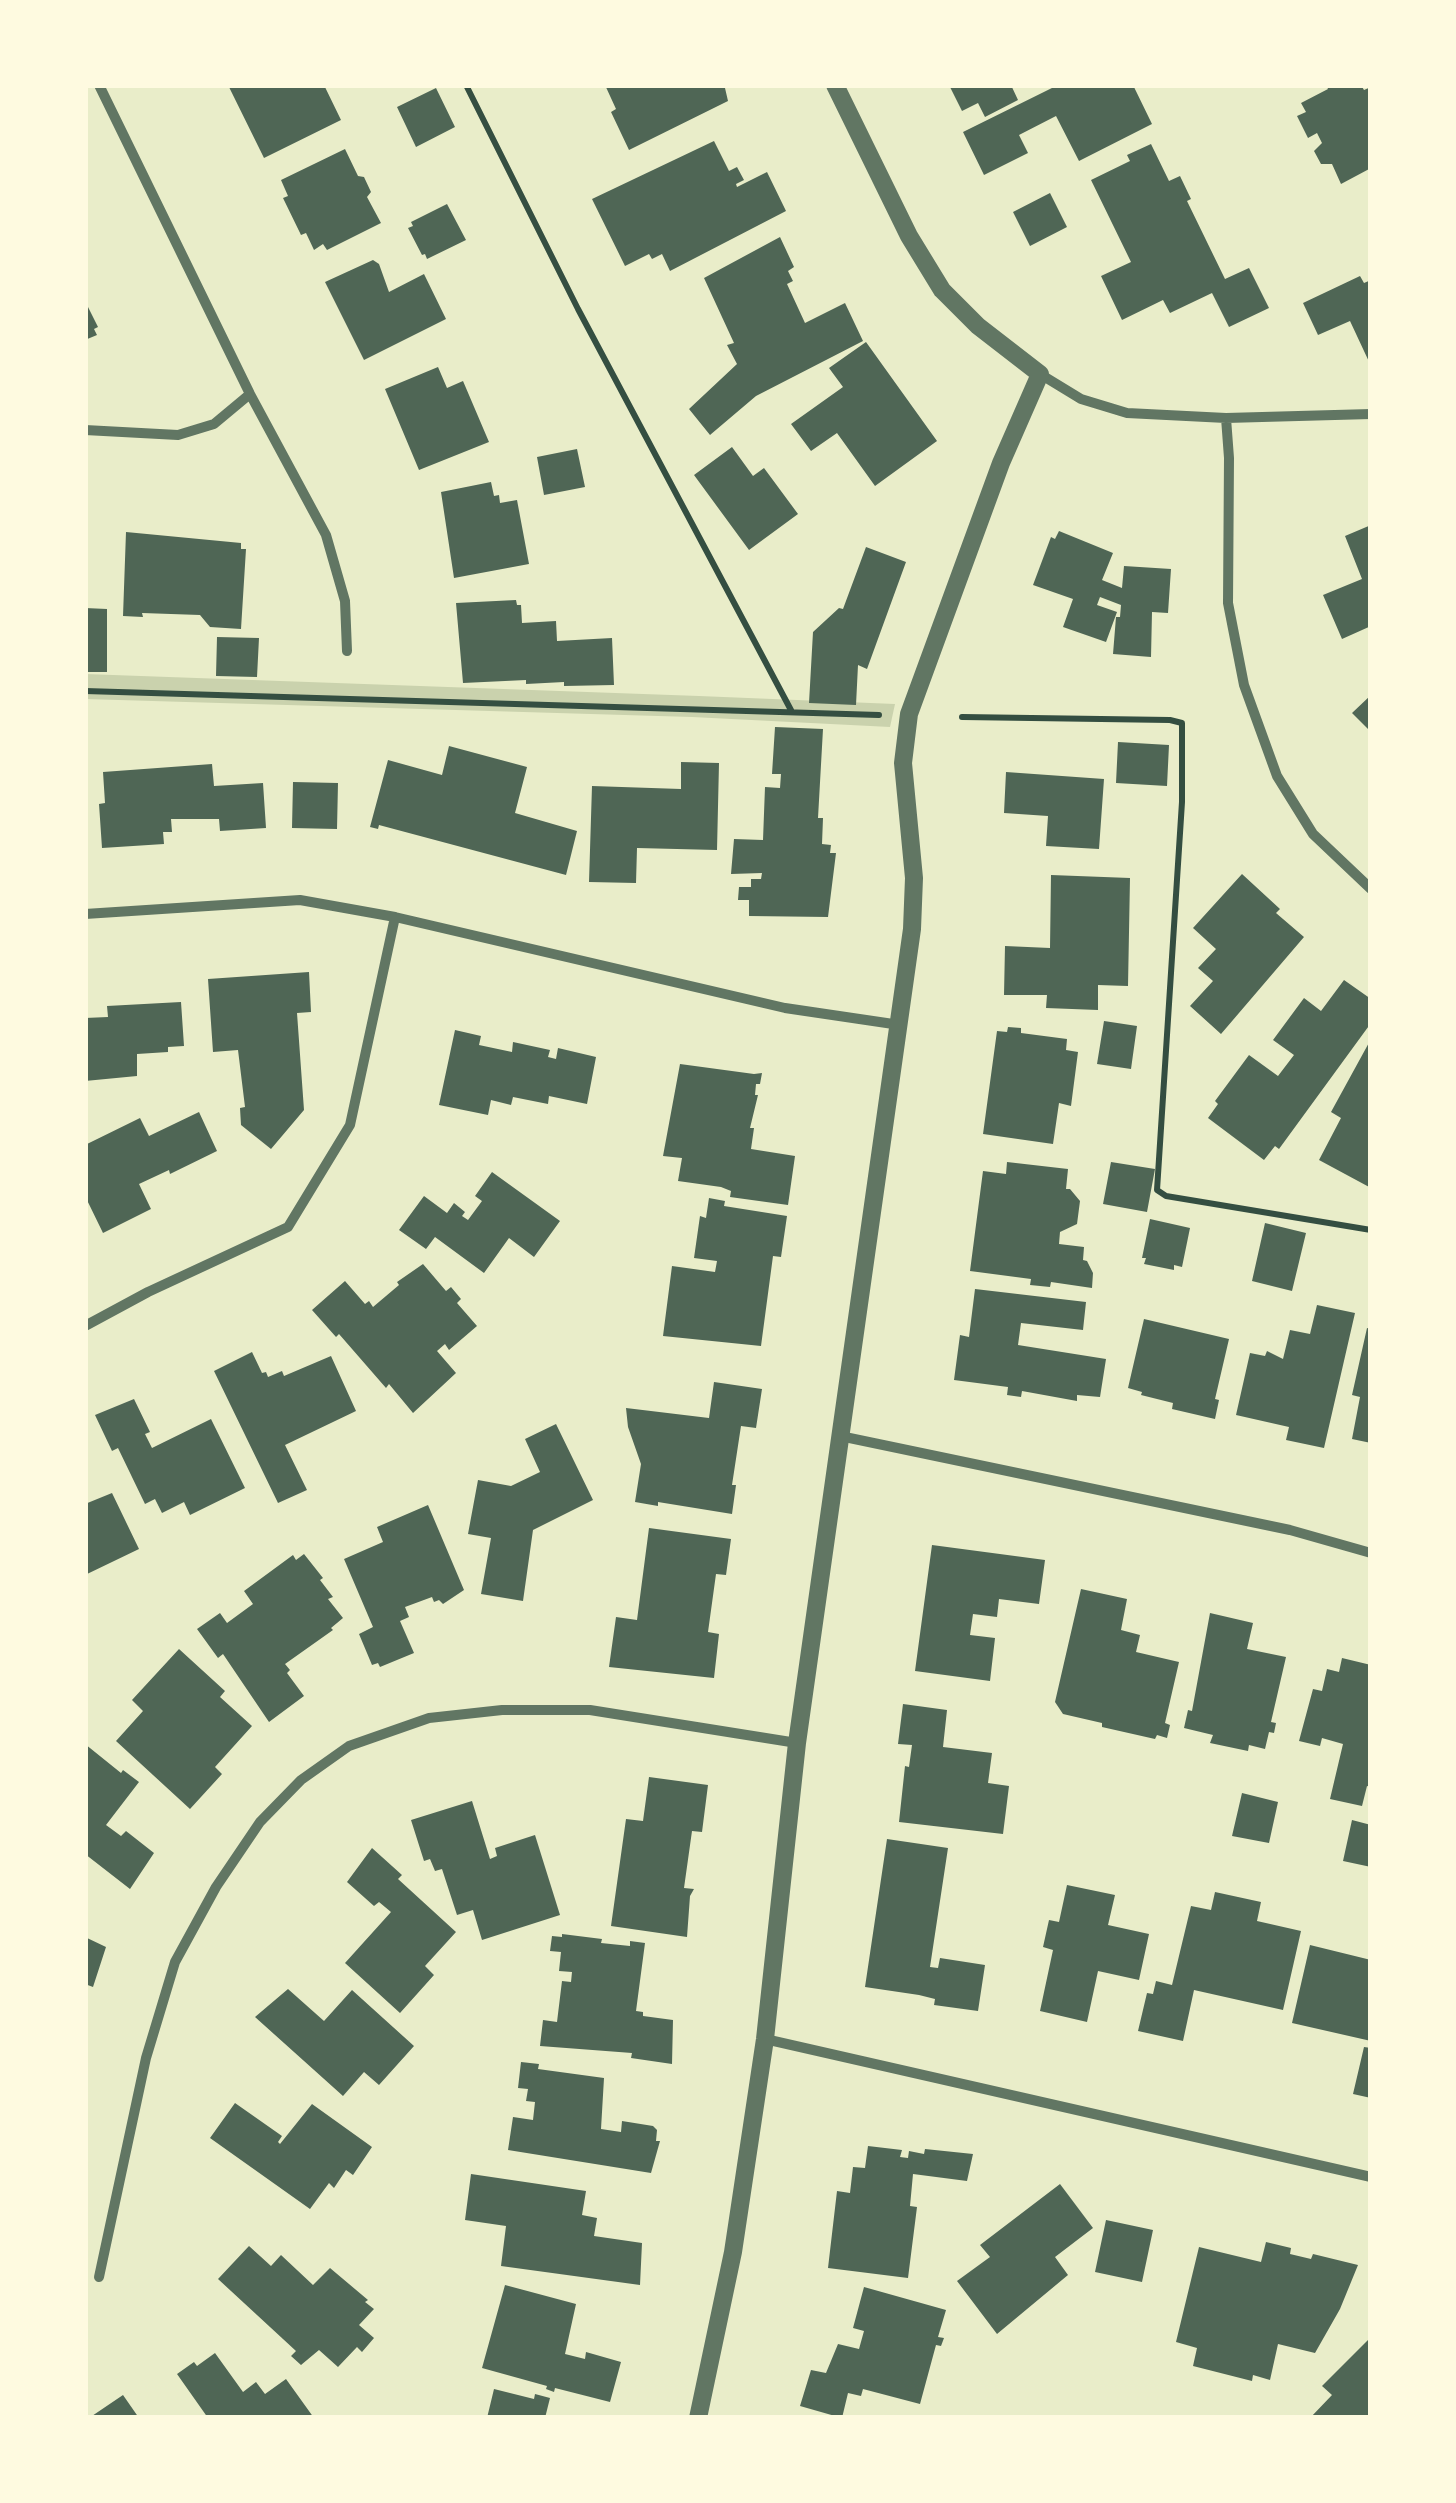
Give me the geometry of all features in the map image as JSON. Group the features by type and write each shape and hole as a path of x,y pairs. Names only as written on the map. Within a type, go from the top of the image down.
{"street":[{"path":"99,85 250,394 326,535 345,601 347,651"},
{"path":"835,85 909,236 942,290 978,326 1040,374 1081,399 1127,414 1226,418 1371,414"},
{"path":"698,2418 733,2252 765,2039 798,1743 900,1024 913,912 914,878 902,763 910,714 1001,462 1040,374"},
{"path":"85,430 178,435 214,424 250,394"},
{"path":"1226,418 1228,603 1244,684 1276,776 1314,834 1371,889"},
{"path":"85,914 300,900 395,917 786,1008 900,1024"},
{"path":"85,1326 288,1227 350,1124 395,917"},
{"path":"840,1436 1290,1530 1371,1552"},
{"path":"99,2277 146,2058 175,1962 216,1887 260,1822 301,1780 349,1746 429,1718 502,1710 590,1710 798,1743"},
{"path":"765,2039 1371,2177"}],"path":[{"path":"466,85 606,362 792,712"},
{"path":"85,691 879,715"},
{"path":"962,718 1170,720 1182,724 1182,802 1158,1190 1166,1196 1371,1230"}],"green space":[{"path":"85,674 895,704 890,727 692,717 85,699"}],"building":[{"path":"228,85 324,85 341,120 264,158"},
{"path":"605,85 732,85 725,88 728,101 629,150 611,112 616,109"},
{"path":"949,85 1011,85 1018,100 985,117 978,103 962,111"},
{"path":"1058,85 1133,85 1152,124 1079,161 1056,116 1019,135 1028,153 984,175 963,132"},
{"path":"1326,85 1361,85 1364,90 1371,87 1371,168 1341,184 1332,164 1321,164 1314,151 1322,143 1317,133 1308,138 1297,116 1306,112 1301,103 1328,89"},
{"path":"436,88 455,127 416,147 397,107"},
{"path":"714,141 729,171 737,167 744,180 737,187 767,172 786,211 670,271 662,254 652,259 649,254 625,266 592,199"},
{"path":"1151,144 1169,181 1180,176 1191,199 1187,201 1225,279 1249,268 1269,308 1229,327 1212,293 1170,313 1163,300 1122,320 1101,276 1131,262 1091,180 1130,161 1127,155"},
{"path":"345,149 358,176 364,177 371,192 367,197 381,223 327,250 323,244 314,250 306,233 301,235 283,198 288,196 281,180"},
{"path":"1050,193 1067,227 1030,246 1013,212"},
{"path":"447,204 466,240 427,259 408,228 413,226 411,222"},
{"path":"780,237 794,267 788,271 793,281 787,284 805,323 845,303 863,341 756,396 710,435 689,409 737,364 727,345 734,343 704,278"},
{"path":"373,260 379,264 389,292 424,274 446,319 364,360 325,282"},
{"path":"1360,276 1364,283 1371,280 1371,366 1350,321 1318,335 1303,303"},
{"path":"85,301 98,327 94,329 97,335 85,340"},
{"path":"866,342 937,441 875,486 837,433 811,451 791,424 843,387 829,368"},
{"path":"438,367 447,388 463,381 489,442 419,470 385,389"},
{"path":"732,447 753,476 764,468 798,514 749,550 694,475"},
{"path":"577,449 585,487 544,495 537,457"},
{"path":"491,482 500,503 517,500 529,564 454,578 441,492"},
{"path":"1371,525 1371,626 1342,639 1323,595 1362,579 1345,536"},
{"path":"1059,531 1113,553 1102,580 1122,588 1124,566 1171,569 1168,613 1152,612 1151,657 1113,654 1116,617 1120,617 1121,605 1100,597 1097,605 1117,612 1106,642 1063,627 1073,599 1033,585 1051,537 1055,539"},
{"path":"126,532 241,543 241,549 246,549 241,629 210,627 200,615 123,616"},
{"path":"866,547 906,562 867,669 858,665 856,705 809,703 813,632 839,608 843,609"},
{"path":"516,600 521,605 522,623 556,621 557,641 612,638 614,685 526,684 526,680 463,683 456,603"},
{"path":"85,608 107,609 107,672 85,672"},
{"path":"217,637 259,638 257,677 216,676"},
{"path":"1371,695 1371,732 1352,713"},
{"path":"775,727 823,729 818,818 823,818 822,844 831,845 830,853 836,853 828,917 749,916 749,900 738,900 739,887 751,887 751,879 761,879 762,873 731,874 734,839 763,840 765,787 780,788 781,774 772,774"},
{"path":"1118,742 1169,745 1167,786 1116,783"},
{"path":"449,746 527,767 515,813 577,831 566,875 379,825 378,829 370,827 388,760 442,775"},
{"path":"681,762 719,763 717,850 637,848 636,883 589,882 592,786 681,789"},
{"path":"212,764 214,786 263,783 266,828 220,831 219,819 171,819 172,832 163,832 164,844 102,848 99,804 105,803 103,772"},
{"path":"1006,772 1104,779 1099,849 1046,846 1048,816 1004,813"},
{"path":"293,782 338,783 337,829 292,828"},
{"path":"1242,874 1280,909 1276,913 1304,937 1221,1034 1190,1006 1213,981 1198,968 1216,949 1193,928"},
{"path":"1051,875 1130,878 1128,986 1098,985 1098,1010 1046,1008 1047,995 1004,995 1005,946 1050,948"},
{"path":"309,972 311,1012 297,1013 304,1110 271,1149 241,1125 240,1108 245,1107 238,1050 213,1052 208,979"},
{"path":"1344,980 1371,999 1371,1023 1279,1149 1275,1146 1264,1160 1208,1118 1218,1104 1215,1101 1249,1055 1278,1076 1294,1055 1273,1040 1304,998 1321,1011"},
{"path":"181,1002 184,1046 168,1047 168,1052 137,1054 137,1076 85,1081 85,1018 108,1017 107,1006"},
{"path":"1104,1021 1137,1026 1131,1069 1097,1064"},
{"path":"1008,1027 1021,1028 1021,1033 1067,1039 1066,1050 1078,1052 1071,1106 1059,1103 1053,1144 983,1134 997,1031 1007,1032"},
{"path":"455,1030 481,1036 479,1045 512,1052 513,1042 550,1050 548,1057 556,1059 558,1048 596,1057 587,1104 549,1096 548,1104 513,1097 511,1105 491,1100 488,1115 439,1105"},
{"path":"1371,1039 1371,1188 1319,1160 1341,1118 1331,1112"},
{"path":"680,1064 762,1073 760,1084 756,1084 751,1149 795,1156 788,1205 730,1197 731,1191 721,1187 678,1181 682,1158 663,1156"},
{"path":"199,1112 217,1151 139,1184 151,1209 103,1233 85,1196 85,1145 140,1118 149,1136"},
{"path":"1007,1162 1068,1169 1066,1189 1080,1201 1077,1224 1060,1232 1059,1244 1084,1247 1083,1260 1093,1273 1092,1288 1051,1282 1050,1287 1030,1285 1031,1279 970,1271 983,1171 1006,1174"},
{"path":"1111,1162 1155,1169 1147,1212 1103,1204"},
{"path":"492,1172 560,1221 534,1257 509,1238 484,1273 435,1237 426,1249 399,1230 424,1196 447,1213 454,1203 468,1220 482,1201 475,1196"},
{"path":"709,1198 725,1201 724,1206 787,1216 781,1257 773,1256 761,1346 663,1336 672,1266 715,1272 717,1261 694,1258 700,1216 706,1218"},
{"path":"1150,1219 1190,1228 1182,1267 1174,1265 1174,1270 1144,1264"},
{"path":"1265,1223 1306,1233 1292,1291 1252,1281"},
{"path":"423,1264 446,1291 451,1287 461,1299 457,1303 477,1326 449,1350 445,1344 437,1351 456,1373 413,1413 389,1384 386,1388 339,1334 336,1337 312,1310 345,1281 365,1304 369,1301 373,1307 399,1285 397,1282"},
{"path":"975,1289 1086,1302 1083,1330 1021,1323 1018,1345 1106,1359 1100,1397 1077,1395 1077,1401 1022,1391 1021,1397 1007,1395 1008,1387 954,1380 960,1335 969,1337"},
{"path":"1317,1305 1355,1313 1324,1448 1286,1440 1289,1427 1236,1415 1250,1353 1265,1356 1267,1351 1283,1359 1290,1330 1310,1334"},
{"path":"1144,1319 1229,1339 1215,1399 1219,1400 1215,1419 1172,1409 1173,1403 1128,1388"},
{"path":"1367,1328 1371,1329 1371,1443 1352,1439 1360,1397 1352,1395"},
{"path":"252,1352 268,1377 282,1371 284,1376 331,1356 356,1411 285,1445 307,1490 278,1503 214,1371"},
{"path":"714,1382 762,1389 756,1428 741,1426 732,1514 635,1502 641,1464 626,1408 709,1418"},
{"path":"134,1399 150,1432 145,1434 152,1448 211,1419 245,1488 190,1515 184,1502 162,1513 155,1499 145,1504 118,1448 112,1451 95,1415"},
{"path":"556,1424 593,1500 533,1530 523,1601 481,1594 491,1538 468,1534 478,1480 511,1486 540,1472 525,1439"},
{"path":"112,1493 139,1549 85,1575 85,1504"},
{"path":"428,1505 464,1590 443,1604 439,1600 434,1602 432,1597 405,1607 409,1617 400,1621 414,1653 380,1667 378,1663 372,1665 359,1634 373,1627 344,1559 383,1542 377,1527"},
{"path":"649,1528 731,1539 726,1575 716,1574 708,1632 719,1634 714,1678 609,1667 616,1617 637,1620"},
{"path":"932,1545 1045,1560 1039,1604 999,1599 997,1617 973,1614 970,1635 995,1638 990,1681 915,1671"},
{"path":"304,1554 323,1578 320,1580 333,1597 328,1599 343,1618 333,1630 285,1664 304,1696 269,1722 223,1654 218,1658 197,1629 220,1613 227,1623 253,1604 244,1591 293,1555 296,1560"},
{"path":"1081,1589 1127,1599 1121,1630 1140,1635 1136,1652 1179,1662 1165,1723 1170,1725 1167,1738 1102,1727 1102,1723 1063,1714 1055,1702"},
{"path":"1210,1613 1253,1623 1247,1649 1286,1657 1271,1722 1276,1723 1274,1733 1269,1732 1265,1749 1249,1745 1248,1751 1210,1743 1213,1735 1184,1728 1188,1710 1192,1711"},
{"path":"179,1649 225,1691 220,1697 252,1726 215,1767 222,1774 190,1809 116,1741 143,1711 132,1700"},
{"path":"1342,1658 1371,1665 1371,1787 1367,1786 1362,1806 1330,1799 1343,1744 1322,1738 1320,1746 1299,1741 1313,1689 1322,1691 1327,1669 1339,1672"},
{"path":"903,1704 947,1710 943,1747 992,1753 988,1783 1009,1786 1003,1834 899,1822 905,1766 909,1767 912,1745 898,1744"},
{"path":"85,1744 139,1782 106,1825 121,1836 126,1831 154,1853 130,1889 85,1854"},
{"path":"649,1777 708,1785 702,1832 692,1831 684,1888 694,1889 687,1937 611,1926 626,1819 643,1821"},
{"path":"1242,1793 1278,1802 1269,1843 1232,1836"},
{"path":"472,1801 490,1859 497,1856 495,1848 535,1835 560,1915 482,1940 473,1910 457,1915 442,1869 435,1871 430,1859 424,1861 411,1820"},
{"path":"1352,1820 1371,1825 1371,1867 1343,1861"},
{"path":"887,1839 948,1848 930,1967 938,1968 940,1958 985,1965 978,2011 934,2005 935,1999 919,1995 865,1987"},
{"path":"372,1848 402,1875 398,1879 456,1932 425,1966 434,1975 400,2013 345,1963 391,1912 379,1902 374,1906 347,1882"},
{"path":"1067,1885 1115,1895 1108,1925 1149,1934 1139,1980 1098,1971 1087,2022 1040,2011 1053,1950 1043,1947 1049,1920 1059,1922"},
{"path":"1215,1892 1261,1902 1257,1921 1301,1931 1283,2010 1194,1990 1183,2041 1138,2031 1147,1993 1153,1994 1156,1981 1172,1985 1191,1906 1211,1910"},
{"path":"552,1936 602,1939 601,1943 645,1943 636,2011 643,2012 643,2016 673,2020 672,2064 631,2058 632,2053 540,2046 543,2020 557,2022 562,1981 571,1982 572,1972 559,1971 561,1952 550,1951"},
{"path":"85,1937 106,1947 93,1987 85,1984"},
{"path":"1310,1945 1371,1960 1371,2041 1292,2023"},
{"path":"288,1989 324,2021 352,1990 414,2046 379,2085 364,2072 343,2096 255,2017"},
{"path":"1364,2047 1371,2048 1371,2098 1353,2094"},
{"path":"521,2062 539,2064 538,2069 604,2078 601,2129 621,2132 622,2121 653,2126 657,2130 656,2141 660,2141 651,2173 508,2150 513,2117 533,2120 535,2102 526,2101 528,2089 518,2088"},
{"path":"235,2103 282,2136 280,2144 312,2104 372,2147 353,2175 346,2170 334,2188 329,2183 310,2209 210,2138"},
{"path":"868,2146 902,2150 900,2157 908,2158 909,2151 924,2154 925,2149 973,2154 967,2181 913,2174 910,2206 917,2207 908,2278 828,2268 837,2191 850,2193 853,2167 865,2168"},
{"path":"471,2174 586,2191 582,2215 597,2218 594,2236 642,2243 640,2285 501,2266 506,2226 465,2220"},
{"path":"1060,2184 1093,2228 1055,2257 1068,2275 997,2334 957,2281 990,2257 980,2245"},
{"path":"1106,2220 1153,2230 1142,2282 1095,2272"},
{"path":"1266,2242 1291,2248 1290,2254 1311,2259 1313,2254 1358,2265 1340,2309 1315,2353 1278,2344 1270,2380 1253,2375 1252,2381 1193,2366 1197,2348 1176,2342 1199,2247 1261,2262"},
{"path":"249,2246 271,2266 281,2255 313,2285 330,2268 374,2309 359,2325 374,2338 362,2352 357,2347 338,2367 319,2350 301,2365 291,2356 296,2351 218,2279"},
{"path":"505,2285 576,2304 565,2354 585,2359 586,2352 621,2362 610,2402 555,2388 554,2392 547,2386 482,2368"},
{"path":"864,2287 946,2310 938,2337 944,2338 941,2346 936,2345 920,2404 863,2389 861,2396 848,2393 842,2418 800,2406 811,2370 826,2373 838,2344 859,2349 864,2331 853,2328"},
{"path":"1371,2337 1371,2418 1310,2418 1332,2395 1322,2386"},
{"path":"215,2353 243,2392 256,2382 265,2394 286,2379 314,2418 208,2418 177,2374"},
{"path":"494,2389 534,2399 535,2394 550,2398 545,2418 487,2418"},
{"path":"123,2395 139,2418 89,2418"}]}
